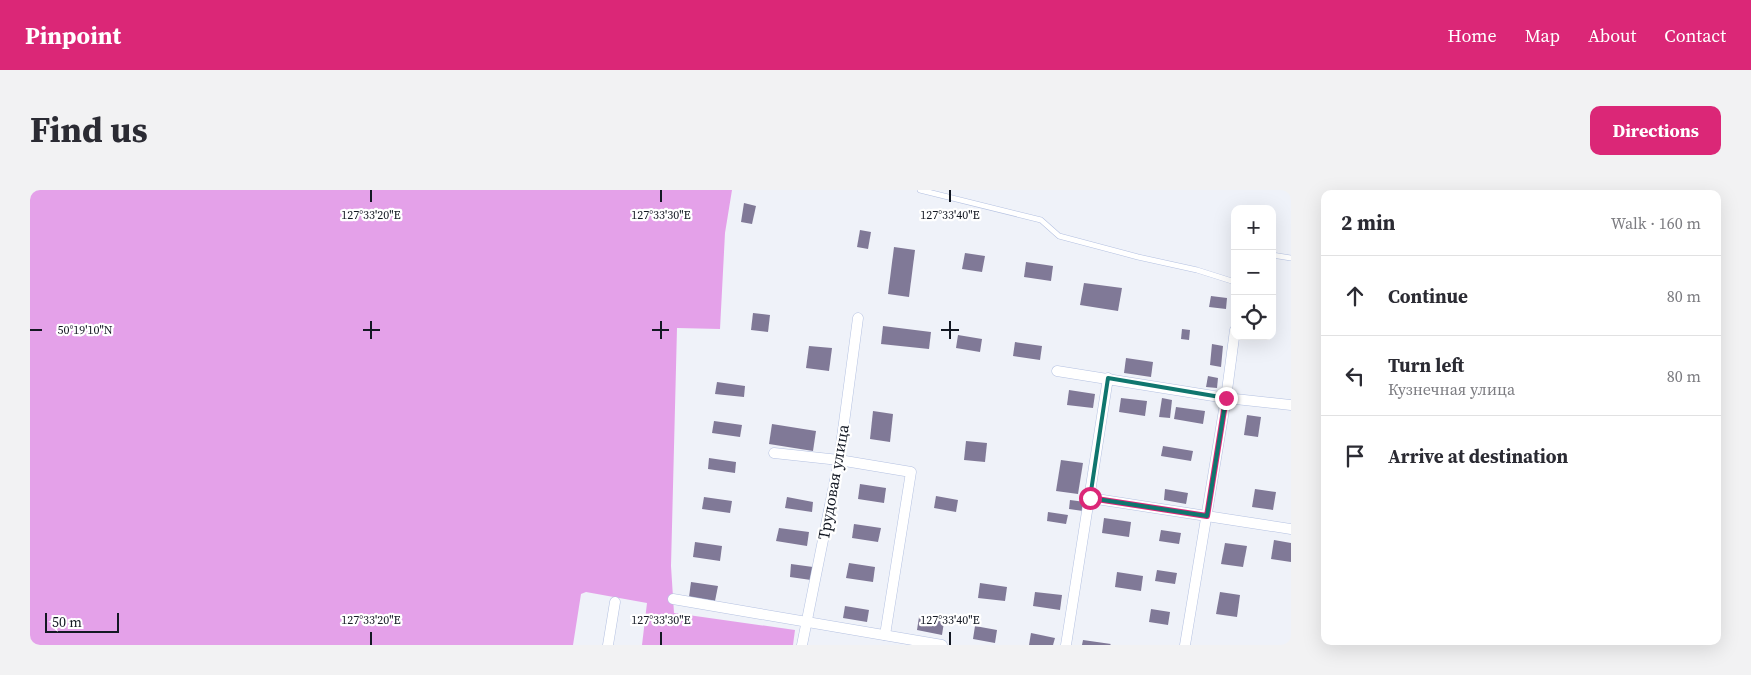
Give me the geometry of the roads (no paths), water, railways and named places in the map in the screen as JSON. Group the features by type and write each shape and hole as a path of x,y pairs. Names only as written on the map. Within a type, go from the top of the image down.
{"street":[{"name":"Трудовая улица","path":"802,645 839,460 858,318"},
{"path":"1185,645 1226,398 1234,340"},
{"path":"1057,371 1226,398 1291,405"},
{"path":"1066,645 1108,378"},
{"path":"774,453 839,460 911,472 885,635"},
{"path":"1090,498 1291,529"},
{"path":"673,598 942,645"},
{"path":"608,645 615,602"}],"lane":[{"path":"920,190 1041,220 1059,236 1138,258 1197,270 1231,281"},
{"path":"1276,256 1291,258"}]}
